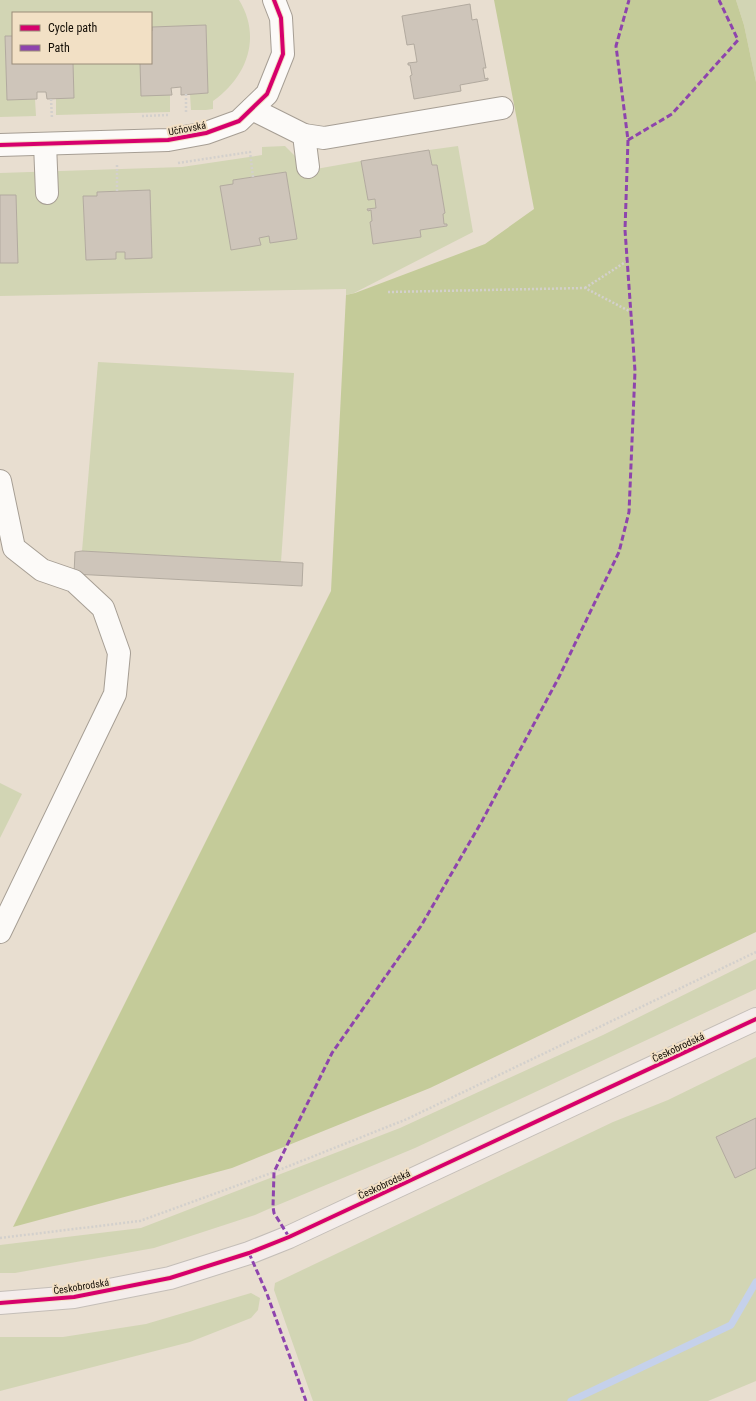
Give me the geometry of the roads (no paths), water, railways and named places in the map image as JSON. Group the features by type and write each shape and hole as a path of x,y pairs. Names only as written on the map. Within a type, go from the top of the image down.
{"main road":[{"name":"Českobrodská","path":"0,1304 74,1297 170,1278 249,1253 296,1233 756,1019"}],"street":[{"name":"Učňovská","path":"0,145 168,140 206,133 238,121 267,94 283,54 281,18 274,0"},
{"path":"252,109 304,135 324,138 502,108"},
{"path":"304,135 308,167"},
{"path":"45,144 47,193"},
{"path":"0,481 7,549 42,570 74,581 103,608 119,653 115,694 0,932"}],"waterway":[{"path":"571,1401 731,1325 756,1282"}]}
